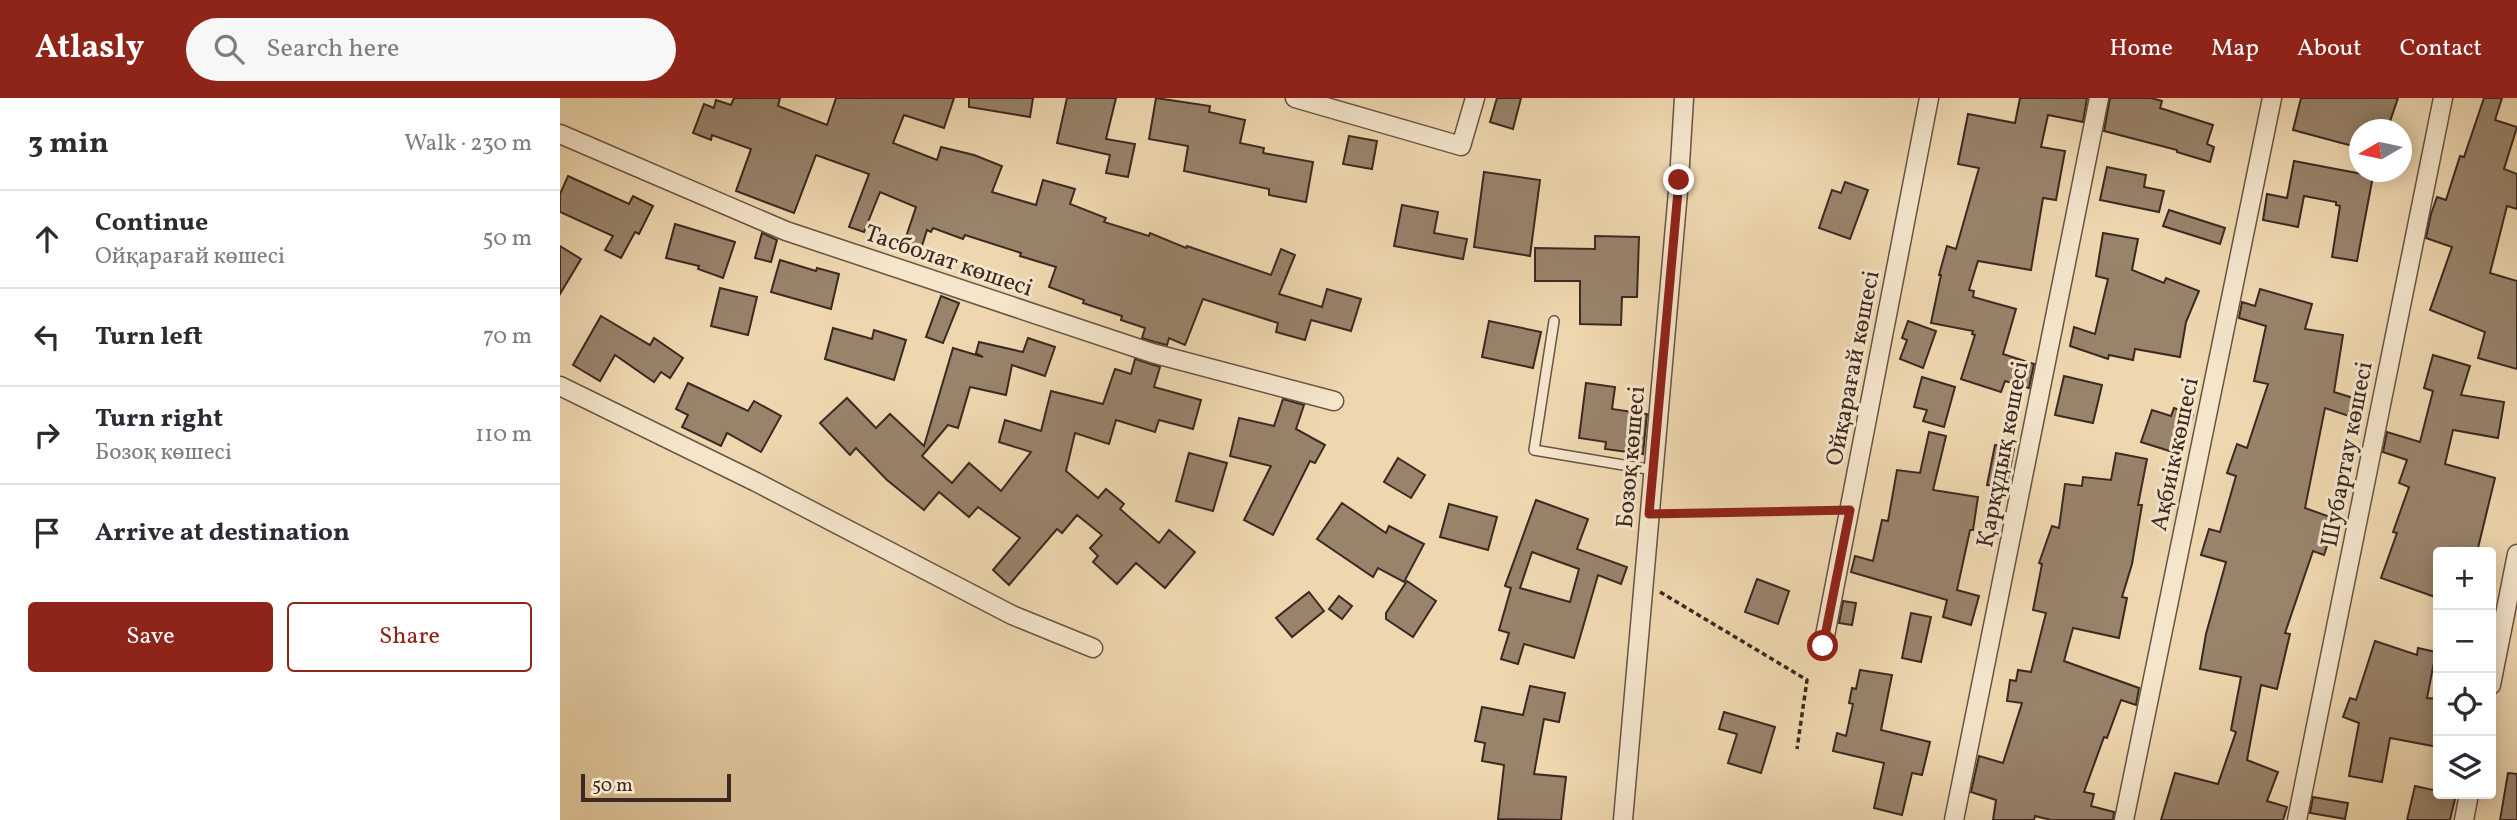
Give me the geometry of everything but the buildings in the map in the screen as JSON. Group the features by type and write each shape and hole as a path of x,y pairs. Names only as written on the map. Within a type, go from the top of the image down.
{"street":[{"path":"1295,98 1461,146 1475,98"},
{"name":"Бозоқ көшесі","path":"1623,820 1684,98"},
{"name":"Ойқарағай көшесі","path":"1823,646 1929,98"},
{"name":"Қарқұдық көшесі","path":"1954,820 2099,98"},
{"name":"Ақбиік көшесі","path":"2124,820 2272,98"},
{"name":"Шубартау көшесі","path":"2297,820 2443,98"},
{"name":"Тасболат көшесі","path":"560,134 786,231 1152,353 1334,401"},
{"path":"560,386 756,482 1012,615 1093,648"},
{"path":"2493,673 2517,554"},
{"path":"2464,820 2468,799"}],"lane":[{"path":"1554,321 1534,450 1653,470"}],"path":[{"path":"1649,514 1850,510"},
{"path":"1644,582 1807,680 1797,749"}],"route":[{"path":"1679,180 1649,514 1850,510 1823,646"}]}
